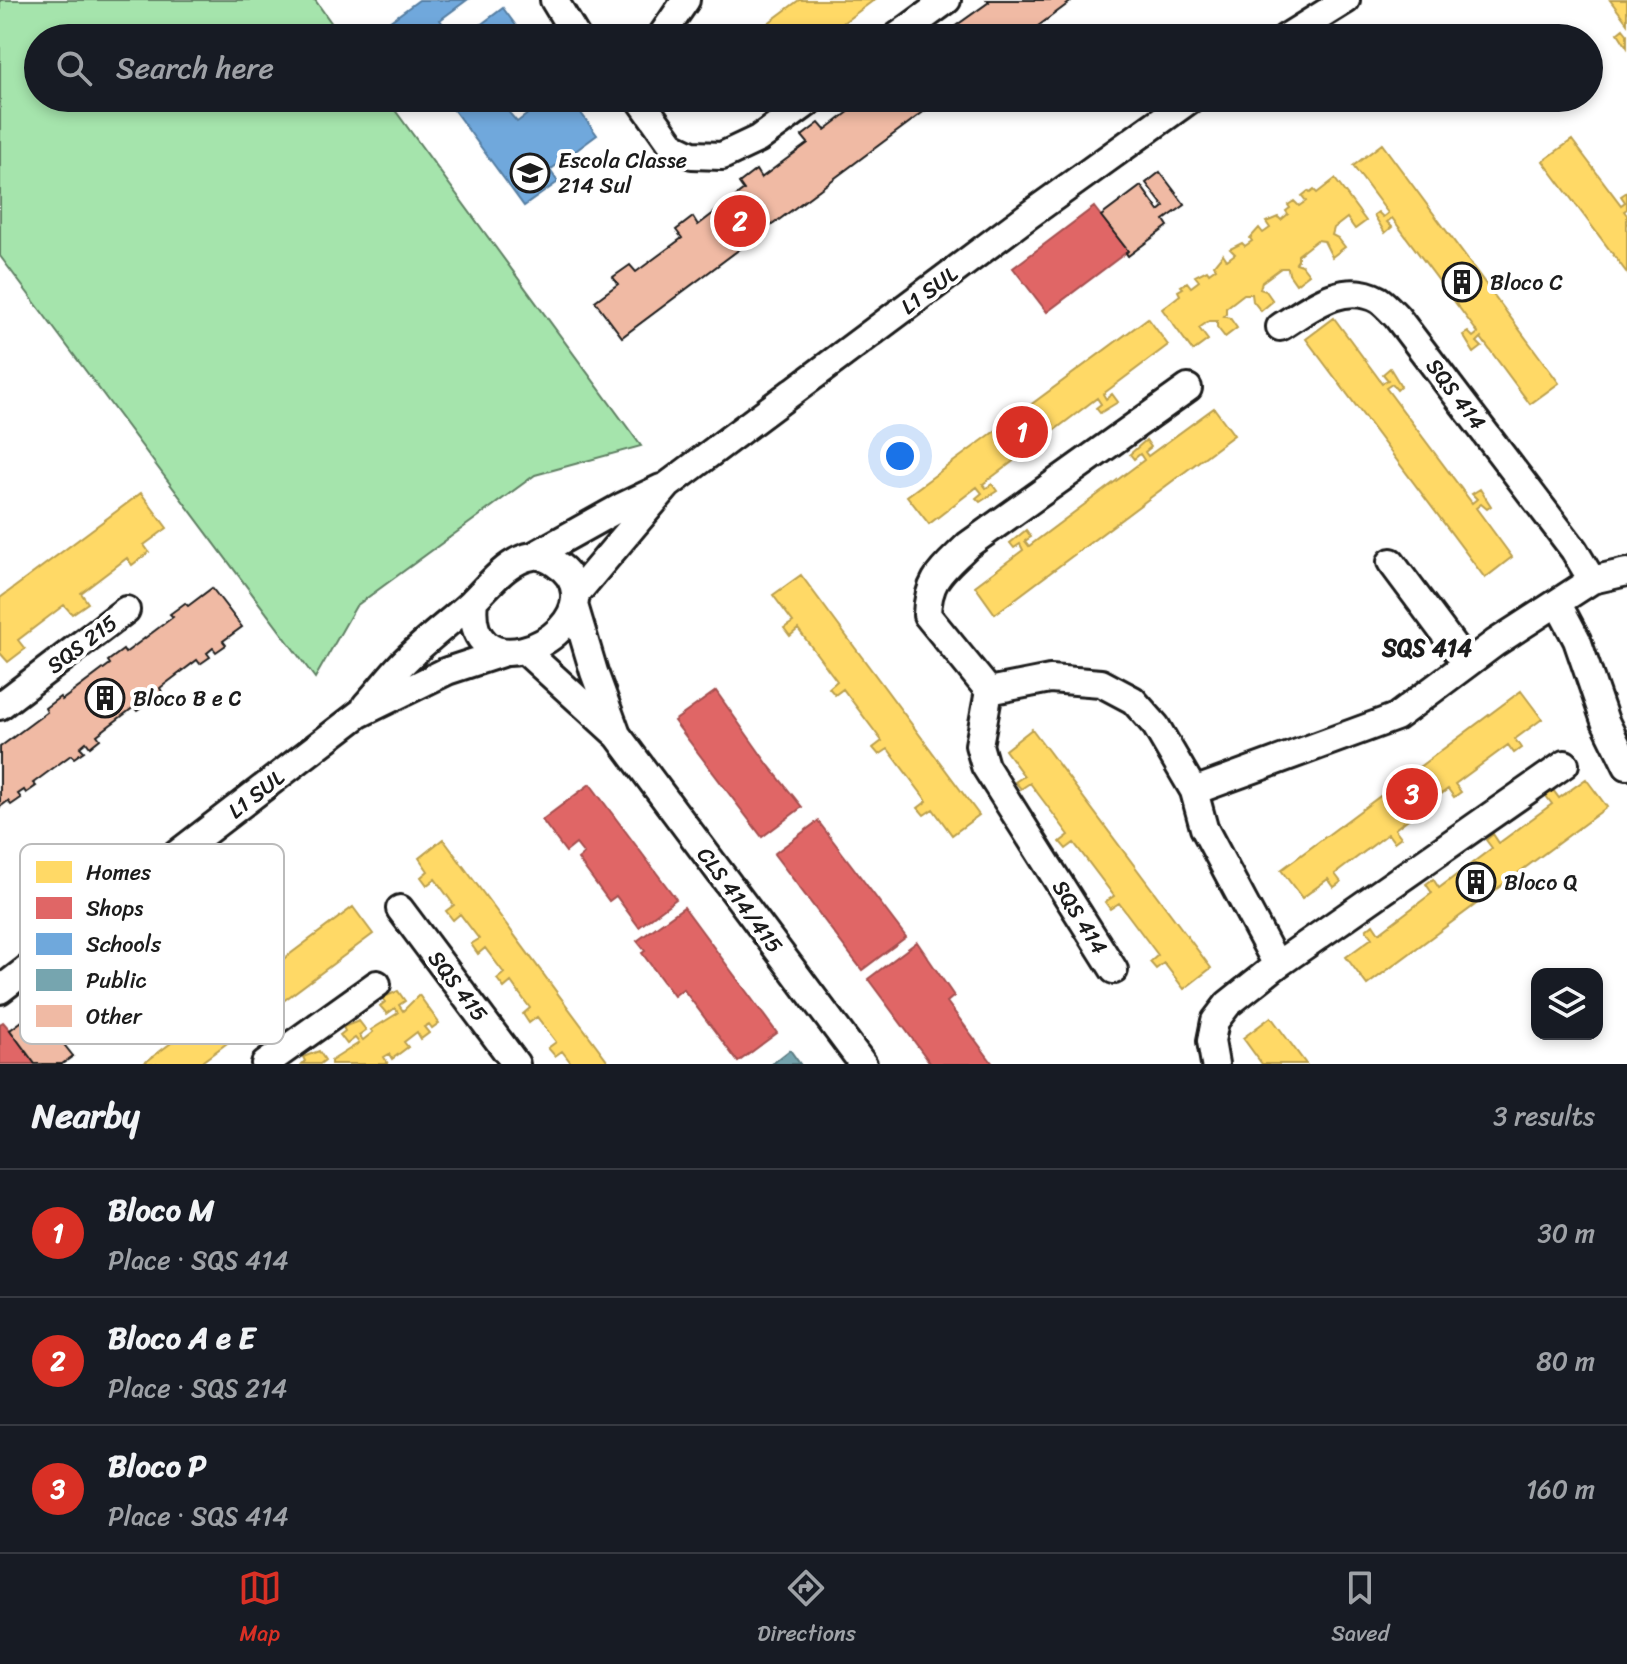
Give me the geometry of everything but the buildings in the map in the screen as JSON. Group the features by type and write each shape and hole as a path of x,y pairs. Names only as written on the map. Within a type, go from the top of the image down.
{"street":[{"path":"554,0 569,24"},
{"path":"670,24 686,0"},
{"path":"914,24 947,0"},
{"path":"1311,12 1346,0"},
{"path":"649,112 673,146 692,155 722,156 758,139 795,112"},
{"name":"L1 SUL","path":"533,556 621,507 668,485 1029,215 1172,112"},
{"name":"SQS 414","path":"1280,327 1330,296 1356,294 1378,300 1397,317 1565,538 1592,580"},
{"path":"1188,388 968,545 940,572 928,593 927,615 989,691 1050,679 1101,683 1133,700 1156,726 1194,791 1204,828 1277,965"},
{"name":"L1 SUL","path":"575,600 668,485"},
{"path":"533,556 550,559 564,569 571,579 575,600 558,632 514,651 485,644 475,633 472,619 474,600 488,583 508,568 533,556"},
{"path":"1391,562 1467,664"},
{"path":"1194,791 1396,717 1495,643 1592,580 1627,572"},
{"name":"L1 SUL","path":"359,714 399,666 474,600"},
{"name":"CLS 414/415","path":"575,600 594,672 618,736"},
{"path":"1558,604 1577,640 1605,721 1627,766"},
{"name":"SQS 215","path":"0,706 126,610"},
{"name":"L1 SUL","path":"190,844 359,714 447,671 514,651"},
{"name":"CLS 414/415","path":"514,651 618,736 863,1064"},
{"name":"SQS 414","path":"989,691 979,745 985,766 1114,970"},
{"path":"1215,1064 1211,1041 1215,1021 1228,1004 1277,965 1565,764"},
{"name":"SQS 415","path":"400,909 516,1064"},
{"name":"L1 SUL","path":"0,990 20,975"},
{"path":"265,1064 377,984"}],"green space":[{"path":"0,0 315,0 332,24 24,24 24,112 396,112 641,446 535,475 356,606 315,678 0,256"}],"place":[{"name":"Escola Classe 214 Sul","path":"530,173"},
{"name":"Bloco A e E","path":"740,221"},
{"name":"Bloco C","path":"1462,282"},
{"name":"Bloco M","path":"1022,432"},
{"name":"Bloco B e C","path":"105,698"},
{"name":"Bloco P","path":"1412,794"},
{"name":"Bloco Q","path":"1476,882"}],"district":[{"name":"SQS 414","path":"1427,648"}]}
